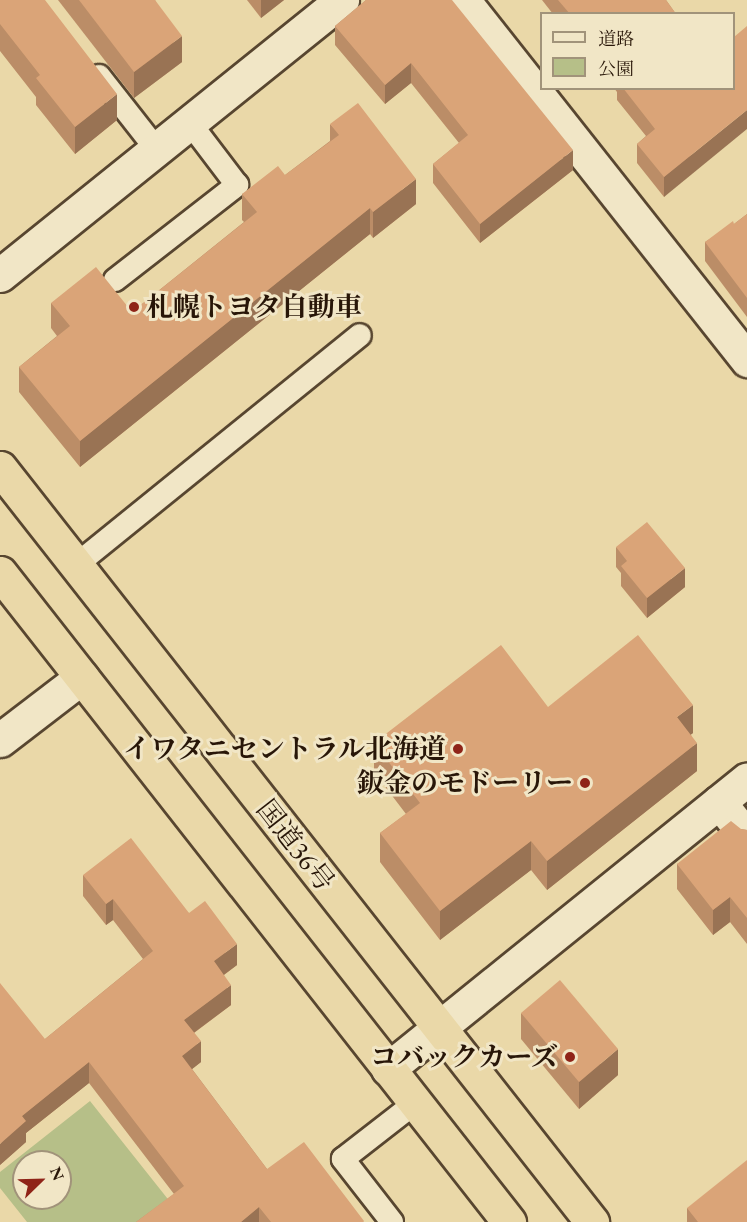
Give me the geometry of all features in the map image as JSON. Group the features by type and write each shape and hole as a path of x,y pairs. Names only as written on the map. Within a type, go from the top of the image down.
{"highway":[{"name":"国道36号","path":"0,468 592,1222"},
{"path":"0,573 509,1222"}],"street":[{"path":"0,275 342,0"},
{"path":"463,0 747,360"},
{"path":"0,740 82,677"},
{"path":"388,1069 747,779"},
{"path":"719,802 747,837"}],"lane":[{"path":"84,56 157,150"},
{"path":"115,280 237,185 190,123"},
{"path":"76,565 360,334"},
{"path":"392,1222 343,1159 415,1103"}],"green space":[{"path":"90,1101 171,1203 148,1222 27,1222 17,1210 72,1210 72,1150 28,1150"},
{"path":"12,1163 12,1203 0,1188 0,1172"}],"building":[{"path":"0,0 45,0 117,94 75,127 36,78 40,75 0,24"},
{"path":"79,0 155,0 182,36 134,72"},
{"path":"366,0 452,0 573,150 480,224 433,164 468,135 411,63 385,85 335,26"},
{"path":"558,0 666,0 675,12 568,12"},
{"path":"747,26 747,110 664,177 637,144 655,129 625,90 735,90 735,36"},
{"path":"358,103 416,179 373,212 370,208 80,441 19,367 70,326 51,303 96,267 132,312 257,212 242,194 278,166 285,175 339,135 330,124"},
{"path":"747,214 747,298 705,242 733,221 734,224"},
{"path":"647,522 685,568 647,598 621,566 627,561 616,547"},
{"path":"638,635 693,705 677,717 697,743 547,861 531,841 440,911 380,833 420,803 374,743 501,645 548,707"},
{"path":"731,821 741,829 747,830 747,918 730,897 713,910 677,864"},
{"path":"131,838 189,913 205,901 237,944 214,961 231,985 184,1020 201,1041 182,1056 267,1169 304,1142 363,1222 271,1222 259,1207 241,1222 136,1222 184,1186 89,1062 22,1116 26,1121 0,1144 0,983 45,1039 153,951 113,899 106,904 83,875"},
{"path":"560,980 618,1049 579,1082 521,1013"},
{"path":"747,1160 747,1222 698,1222 687,1208"}],"place":[{"name":"札幌トヨタ自動車","path":"134,307"},
{"name":"イワタニセントラル北海道","path":"458,749"},
{"name":"鈑金のモドーリー","path":"585,783"},
{"name":"コバックカーズ","path":"570,1057"}]}
